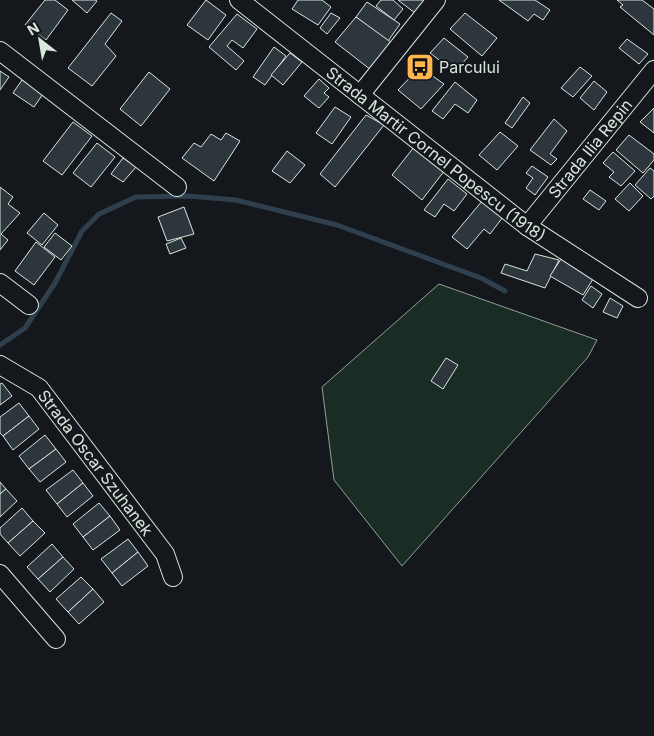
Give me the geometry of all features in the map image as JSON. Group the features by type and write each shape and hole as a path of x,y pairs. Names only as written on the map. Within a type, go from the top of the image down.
{"street":[{"name":"Strada Martir Cornel Popescu (1918)","path":"239,0 527,226 638,298"},
{"path":"360,95 436,0"},
{"path":"0,51 177,187"},
{"name":"Strada Ilia Repin","path":"527,226 654,70"},
{"path":"0,283 29,305"},
{"name":"Strada Oscar Szuhanek","path":"0,364 39,388 165,554 173,577"},
{"path":"0,574 56,639"}],"green space":[{"path":"439,284 597,340 588,357 402,566 334,480 322,387"}],"building":[{"path":"45,0 55,0 68,10 46,40 25,25"},
{"path":"72,0 95,0 97,1 87,13"},
{"path":"206,0 226,15 208,40 187,25"},
{"path":"298,0 322,0 331,7 318,25 292,9"},
{"path":"381,0 393,0 403,9 394,20 376,6"},
{"path":"398,0 425,0 415,13"},
{"path":"499,0 535,0 550,10 543,20 534,14 528,21"},
{"path":"617,0 642,0 654,9 654,35 620,7 623,5"},
{"path":"367,2 400,24 388,41 356,17"},
{"path":"111,13 122,21 105,44 116,56 92,86 68,68"},
{"path":"331,13 340,18 327,34 320,28"},
{"path":"465,13 497,38 482,56 450,29"},
{"path":"237,14 257,29 243,48 232,40 227,46 244,61 236,70 209,47"},
{"path":"356,17 392,43 371,70 335,42"},
{"path":"444,38 468,57 455,72 430,53"},
{"path":"627,39 648,54 639,64 619,48"},
{"path":"274,47 286,56 265,85 253,77"},
{"path":"290,53 302,62 283,85 271,75"},
{"path":"420,67 444,84 421,109 398,90"},
{"path":"580,67 592,76 573,97 561,88"},
{"path":"0,71 9,77 0,90"},
{"path":"149,72 170,89 141,126 120,109"},
{"path":"319,79 329,88 324,93 329,97 319,108 304,96"},
{"path":"22,80 43,94 34,107 13,93"},
{"path":"594,81 607,92 594,110 580,98"},
{"path":"455,82 477,100 468,113 455,104 443,119 432,111"},
{"path":"523,97 530,103 512,128 505,123"},
{"path":"335,107 351,117 332,144 316,133"},
{"path":"654,108 654,133 640,122"},
{"path":"366,115 384,125 335,187 320,174"},
{"path":"554,119 567,131 550,154 557,159 551,165 530,150"},
{"path":"73,122 92,136 62,175 43,161"},
{"path":"500,132 518,146 497,170 479,155"},
{"path":"226,133 240,141 214,181 182,158 194,143 201,147 211,134 221,140"},
{"path":"629,135 654,154 654,160 643,173 616,150"},
{"path":"97,143 115,157 91,187 73,173"},
{"path":"414,147 445,170 422,200 392,175"},
{"path":"287,151 305,165 290,183 272,171"},
{"path":"613,152 635,171 621,186 609,177 614,172 603,163"},
{"path":"123,158 136,167 123,182 111,174"},
{"path":"532,166 548,177 535,195 526,188 533,178 526,173"},
{"path":"650,168 654,171 654,196 651,199 635,185"},
{"path":"448,179 467,194 454,211 444,204 435,217 424,210"},
{"path":"630,183 643,196 629,211 615,199"},
{"path":"0,187 13,197 8,204 20,213 1,234 8,240 0,250"},
{"path":"590,190 606,201 599,210 583,199"},
{"path":"483,200 503,217 490,234 484,229 467,249 452,237"},
{"path":"184,207 194,234 167,241 158,217"},
{"path":"44,213 58,225 42,245 27,233"},
{"path":"55,233 72,246 61,260 44,247"},
{"path":"181,238 186,248 170,254 166,244"},
{"path":"36,242 55,257 34,285 15,271"},
{"path":"535,254 559,260 545,288 501,273 505,264 527,271"},
{"path":"561,259 593,279 583,295 550,276"},
{"path":"591,286 602,294 593,308 582,300"},
{"path":"610,298 623,306 617,318 603,312"},
{"path":"446,358 458,365 443,389 431,381"},
{"path":"2,383 12,396 0,405 0,384"},
{"path":"19,403 29,416 3,436 0,433 0,417"},
{"path":"29,416 39,429 13,450 3,436"},
{"path":"45,435 56,449 29,469 19,456"},
{"path":"56,449 66,462 40,482 29,469"},
{"path":"73,470 83,483 57,504 46,490"},
{"path":"0,482 6,489 0,494"},
{"path":"83,483 93,496 67,517 57,504"},
{"path":"6,489 17,501 0,517 0,494"},
{"path":"99,503 110,516 83,537 73,524"},
{"path":"22,508 33,521 8,543 0,534 0,528"},
{"path":"110,516 120,530 93,550 83,537"},
{"path":"33,521 45,533 20,556 8,543"},
{"path":"128,539 138,552 112,573 101,559"},
{"path":"52,544 63,557 38,579 27,567"},
{"path":"138,552 148,566 122,586 112,573"},
{"path":"63,557 74,569 50,592 38,579"},
{"path":"81,577 93,589 68,612 56,599"},
{"path":"93,589 104,602 79,624 68,612"}],"waterway":[{"path":"0,345 25,328 55,283 82,231 99,214 136,197 188,196 236,200 337,225 481,278 505,291"}],"place":[{"name":"Parcului","path":"420,67"}]}
